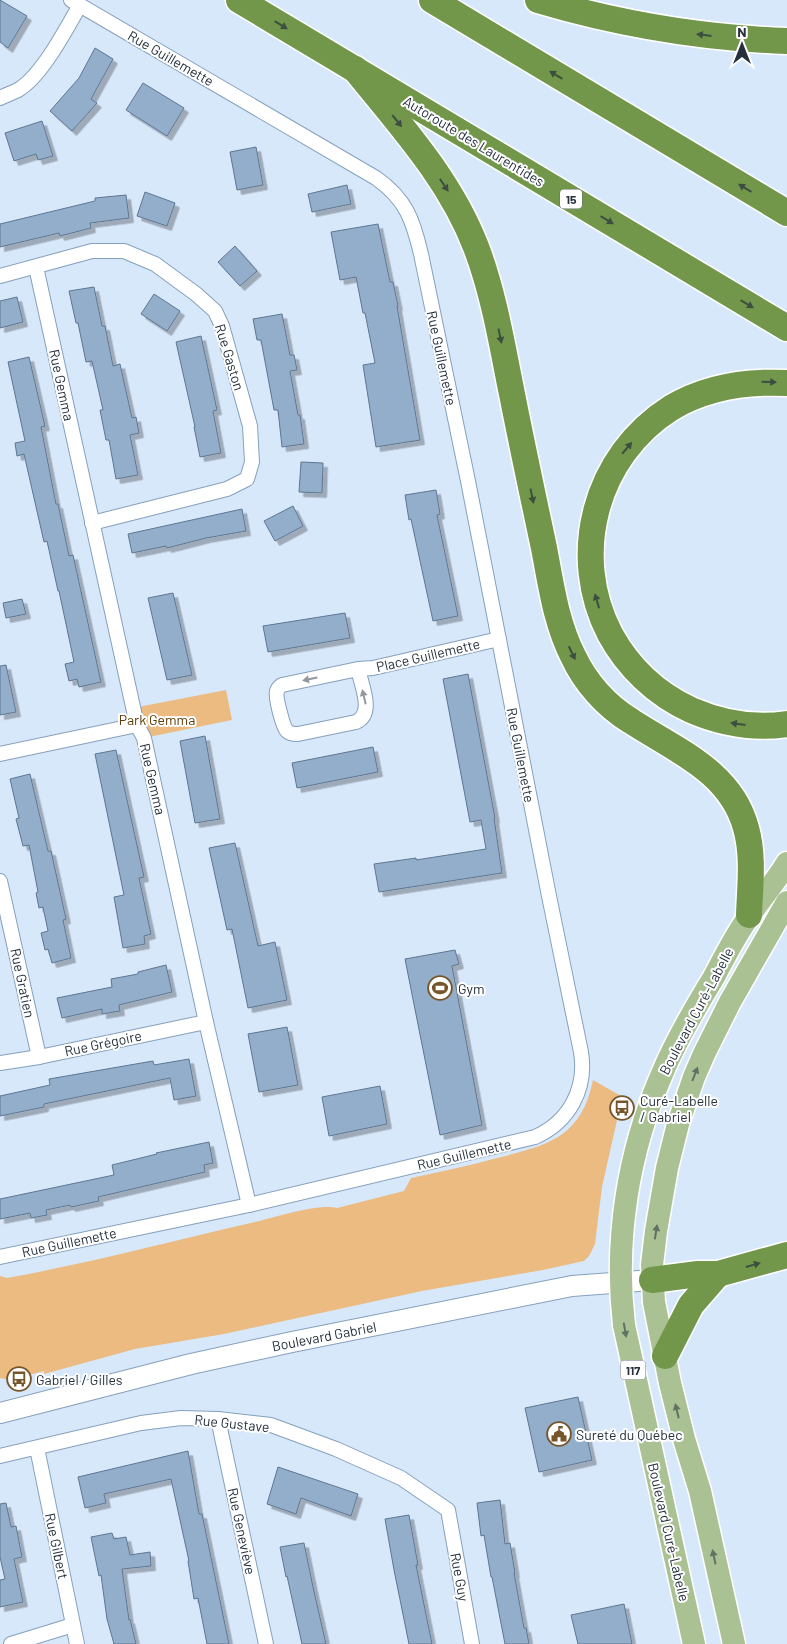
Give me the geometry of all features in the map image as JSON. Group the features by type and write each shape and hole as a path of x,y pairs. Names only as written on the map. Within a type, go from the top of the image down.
{"highway":[{"name":"Autoroute des Laurentides","path":"239,0 787,328"},
{"path":"432,0 787,213"},
{"path":"538,0 584,14 668,30 787,41"},
{"path":"355,69 439,177 460,211 476,246 485,273 501,337 556,604 573,658 592,687 610,706 630,721 677,748 703,766 734,799 746,824 751,852 749,915"},
{"path":"787,383 743,383 713,390 671,409 648,426 621,456 607,480 595,513 591,532 590,557 593,585 604,622 623,654 639,674 657,689 685,707 720,720 756,726 787,724"},
{"path":"652,1280 698,1274 718,1274 787,1255"},
{"path":"665,1356 691,1305 718,1274"}],"main road":[{"name":"Boulevard Curé-Labelle","path":"694,1644 624,1325 620,1282 621,1245 633,1164 649,1107 662,1072 749,915 787,863"},
{"name":"Boulevard Curé-Labelle","path":"734,1644 700,1491 684,1439 665,1356 654,1302 652,1280 653,1252 667,1168 688,1092 717,1026 787,902"}],"street":[{"path":"0,98 19,89 39,70 63,35 75,3"},
{"name":"Rue Guillemette","path":"0,1257 249,1204 535,1137 549,1130 562,1119 575,1100 582,1076 581,1052 414,226 404,206 388,187 376,178 75,3"},
{"name":"Rue Gaston","path":"0,276 92,251 124,251 155,264 196,294 215,311 222,326 250,426 252,462 247,479 227,488 92,523"},
{"name":"Rue Gemma","path":"36,267 137,725 144,738 206,1022 249,1204"},
{"name":"Place Guillemette","path":"358,669 367,710 362,719 356,722 298,734 292,734 286,730 283,725 277,696 277,691 280,687 358,669 373,668 499,639"},
{"path":"0,754 137,725"},
{"name":"Rue Gratien","path":"0,881 39,1057"},
{"name":"Rue Grégoire","path":"0,1063 39,1057 206,1022"},
{"name":"Boulevard Gabriel","path":"0,1413 246,1352 572,1286 652,1280"},
{"name":"Rue Gustave","path":"0,1456 140,1423 181,1418 218,1419 271,1425 336,1449 402,1478 448,1510"},
{"name":"Rue Geneviève","path":"218,1419 266,1644"},
{"name":"Rue Gilbert","path":"37,1448 77,1644"},
{"name":"Rue Guy","path":"448,1510 472,1644"},
{"path":"12,1644 73,1625"}],"green space":[{"name":"Park Gemma","path":"226,690 232,720 144,738 133,708"},
{"path":"593,1080 621,1096 617,1104 620,1107 602,1187 595,1244 584,1261 422,1291 224,1334 135,1349 44,1374 44,1371 13,1379 12,1377 9,1380 0,1378 0,1276 7,1278 69,1266 297,1211 319,1207 337,1208 404,1191 411,1178 515,1153 547,1143 560,1136 571,1127 580,1115 588,1099"}],"building":[{"path":"0,0 27,16 8,48 0,42"},
{"path":"95,48 113,59 91,99 97,103 72,131 50,111 79,78"},
{"path":"143,83 184,108 167,136 126,110"},
{"path":"42,121 53,156 38,160 36,154 14,161 5,133"},
{"path":"256,147 263,185 237,190 230,152"},
{"path":"347,185 351,204 312,212 308,194"},
{"path":"145,192 175,203 167,226 137,216"},
{"path":"126,195 129,218 90,223 91,228 60,236 59,233 0,247 0,224 95,201 95,198"},
{"path":"378,224 390,282 393,282 398,306 420,440 376,447 363,365 375,363 365,313 363,313 356,277 340,280 331,232"},
{"path":"235,246 257,271 240,286 218,262"},
{"path":"94,287 102,326 105,326 113,366 120,364 132,418 136,417 139,433 130,435 138,475 116,479 109,440 106,440 100,410 103,410 92,361 86,362 69,291"},
{"path":"154,294 180,311 167,331 141,314"},
{"path":"17,297 23,322 0,328 0,301"},
{"path":"282,314 290,355 294,355 297,370 290,371 298,415 300,415 304,444 282,447 278,410 274,410 261,340 257,340 253,319"},
{"path":"201,336 217,410 213,411 221,453 200,457 176,342"},
{"path":"29,357 45,426 41,427 56,504 58,504 69,556 73,555 101,682 79,687 77,679 69,681 65,664 74,662 59,591 47,541 44,542 24,454 17,456 15,443 25,441 8,362"},
{"path":"301,462 323,463 322,493 299,492"},
{"path":"436,490 440,514 437,515 458,616 433,621 411,519 409,520 405,495"},
{"path":"293,506 303,526 275,541 264,521"},
{"path":"242,509 246,531 206,538 167,548 166,546 132,553 128,534"},
{"path":"173,593 192,675 167,680 148,598"},
{"path":"22,599 26,614 6,618 3,603"},
{"path":"345,613 350,638 268,652 263,626"},
{"path":"6,665 16,712 0,715 0,666"},
{"path":"468,674 495,818 502,873 379,892 374,864 416,858 416,860 486,849 481,820 470,822 443,679"},
{"path":"205,736 220,819 195,823 180,741"},
{"path":"373,747 378,772 297,788 292,763"},
{"path":"116,750 144,877 139,878 151,934 144,936 145,944 123,948 114,897 124,895 95,754"},
{"path":"30,774 48,851 51,851 66,919 63,920 71,958 52,963 48,949 45,950 41,933 48,931 43,907 39,908 36,893 38,892 29,845 23,846 16,819 19,818 10,779"},
{"path":"235,843 258,946 275,942 287,1000 248,1008 232,929 227,930 209,848"},
{"path":"455,950 459,964 452,966 482,1125 440,1135 405,959"},
{"path":"166,965 172,992 119,1005 120,1011 102,1014 102,1009 62,1018 57,998 112,987 111,979 138,974 138,972"},
{"path":"287,1027 298,1085 259,1092 248,1034"},
{"path":"189,1059 196,1096 174,1100 170,1078 44,1104 44,1107 0,1116 0,1096 50,1085 49,1079 153,1061 154,1065"},
{"path":"380,1086 387,1124 329,1136 322,1097"},
{"path":"209,1142 213,1163 204,1165 205,1172 98,1197 99,1201 46,1210 47,1215 31,1218 30,1213 0,1219 0,1199 114,1175 112,1165 156,1153"},
{"name":"Sureté du Québec","path":"578,1397 592,1460 539,1472 525,1408"},
{"path":"188,1451 199,1514 202,1514 229,1644 207,1644 198,1598 194,1599 189,1561 171,1479 104,1494 106,1503 85,1508 78,1477"},
{"path":"278,1467 358,1494 351,1516 301,1498 296,1514 267,1504"},
{"path":"500,1500 505,1544 510,1543 524,1628 526,1628 529,1644 505,1644 484,1535 481,1536 477,1503"},
{"path":"6,1503 11,1527 16,1526 22,1557 14,1559 23,1602 0,1607 0,1580 5,1579 0,1557 0,1504"},
{"path":"409,1515 418,1565 416,1565 432,1644 409,1644 394,1570 385,1519"},
{"path":"112,1533 114,1539 126,1537 130,1555 150,1552 151,1566 122,1569 129,1620 136,1644 114,1644 107,1619 101,1575 99,1576 91,1537"},
{"path":"304,1543 326,1644 302,1644 286,1577 280,1547"},
{"path":"624,1604 632,1644 578,1644 571,1615"}],"place":[{"name":"Gym","path":"440,988"},
{"name":"Curé-Labelle / Gabriel","path":"622,1108"},
{"name":"Gabriel / Gilles","path":"19,1379"},
{"name":"Sureté du Québec","path":"559,1434"}]}
